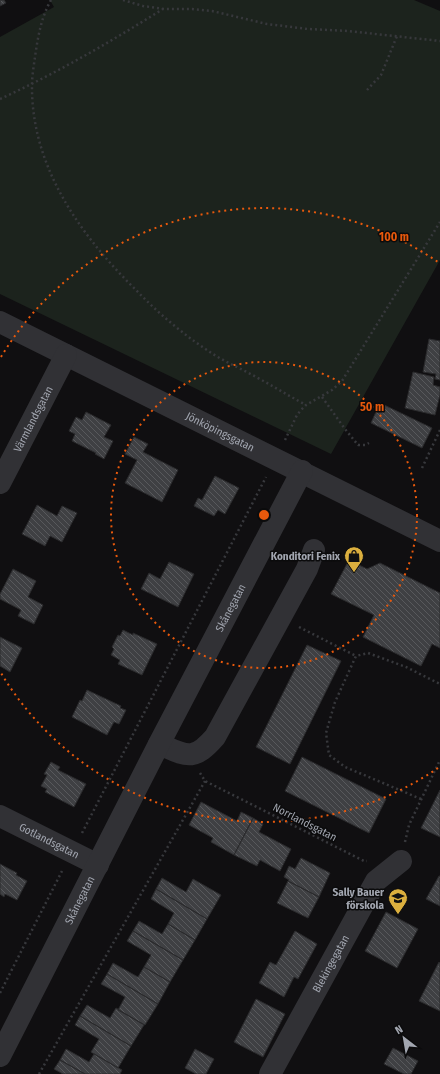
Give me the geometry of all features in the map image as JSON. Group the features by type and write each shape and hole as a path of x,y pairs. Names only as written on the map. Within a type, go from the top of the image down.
{"street":[{"name":"Jönköpingsgatan","path":"0,322 440,541"},
{"name":"Värmlandsgatan","path":"0,483 66,355"},
{"name":"Skånegatan","path":"0,1056 159,744 302,471"},
{"path":"159,744 189,755 202,750 215,737 307,570 314,550"},
{"name":"Gotlandsgatan","path":"0,816 98,865"},
{"name":"Blekingegatan","path":"270,1074 376,881 401,861"}],"path":[{"path":"51,0 41,25 32,85 36,129 42,153 61,196 73,216 114,269 148,302 190,338 214,354 306,405"},
{"path":"123,0 143,6 164,9 212,11 267,24 440,41"},
{"path":"0,99 32,85 120,36 164,9"},
{"path":"367,90 381,75 397,36"},
{"path":"322,397 358,445 365,445 369,443"},
{"path":"422,468 440,430"},
{"path":"280,618 356,656 368,653 406,667 440,684"},
{"path":"356,656 335,702 326,733 329,755 345,767 421,799"},
{"path":"401,861 409,825 440,760"},
{"name":"Norrlandsgatan","path":"39,1074 205,781 364,861 401,861"}],"shaded area":[{"path":"50,0 414,0 440,11 440,260 331,454 0,294 0,37 54,7"}],"building":[{"path":"0,0 4,0 6,3 0,6"},
{"path":"429,339 440,341 440,380 435,379 436,374 423,372"},
{"path":"413,372 434,377 433,385 440,387 440,395 435,415 405,408"},
{"path":"380,403 432,428 422,448 371,423"},
{"path":"86,412 111,425 104,437 113,441 104,459 95,454 96,453 72,441 75,434 69,431 76,417 82,420"},
{"path":"134,437 148,444 143,452 178,470 162,502 125,483 137,460 125,454"},
{"path":"215,476 239,488 225,514 218,510 214,516 194,506 198,498 202,500"},
{"path":"37,505 57,516 62,506 77,513 62,542 50,536 45,546 22,534"},
{"path":"349,560 367,569 380,563 440,593 440,648 432,644 421,666 363,637 374,615 331,594"},
{"path":"169,562 194,574 178,607 141,589 149,573 160,579"},
{"path":"13,569 36,581 28,597 43,605 34,624 18,616 21,610 0,599 0,594"},
{"path":"123,630 157,644 142,675 118,664 120,660 111,655 114,649 112,647 118,635 120,636"},
{"path":"0,637 22,648 10,672 0,666"},
{"path":"307,645 341,661 290,764 256,747"},
{"path":"87,690 121,706 120,708 126,710 119,724 114,722 107,735 72,717 80,700 82,701"},
{"path":"302,757 386,799 369,833 285,791"},
{"path":"51,762 60,767 58,770 86,784 74,807 45,792 47,789 41,786 47,775 44,774"},
{"path":"440,790 440,837 421,828"},
{"path":"201,802 237,821 241,812 253,818 234,855 211,842 213,838 189,825"},
{"path":"253,818 263,824 259,832 291,849 280,871 260,860 257,866 234,855"},
{"path":"301,858 330,873 319,897 288,881 289,880 284,877 289,866 295,869"},
{"path":"0,864 17,873 16,875 27,881 17,900 5,894 4,897 0,894"},
{"path":"440,876 440,906 426,899"},
{"path":"162,878 186,892 193,879 221,895 207,919 156,889"},
{"path":"288,881 319,897 308,918 277,903"},
{"path":"156,889 207,919 195,940 168,924 174,913 151,899"},
{"path":"386,912 418,929 397,968 365,951"},
{"path":"139,921 162,934 168,924 195,940 183,960 133,931"},
{"path":"133,931 183,960 170,982 144,967 151,955 127,941"},
{"path":"295,931 317,944 298,979 294,977 284,997 259,983 270,962 276,965"},
{"path":"439,962 440,963 440,1011 419,1001"},
{"path":"113,963 138,977 144,967 170,982 158,1004 107,974"},
{"path":"107,974 158,1004 145,1025 118,1010 125,997 101,984"},
{"path":"256,999 285,1014 263,1057 234,1042"},
{"path":"87,1005 110,1018 116,1008 144,1025 131,1046 80,1016"},
{"path":"80,1016 131,1046 118,1068 91,1052 99,1039 75,1025"},
{"path":"393,1048 418,1061 411,1074 404,1074 384,1064"},
{"path":"66,1049 89,1062 94,1054 122,1070 120,1074 85,1074 60,1060"},
{"path":"195,1049 214,1059 206,1074 196,1074 185,1068"},
{"path":"60,1060 85,1074 63,1074 54,1069"}],"place":[{"name":"Konditori Fenix","path":"354,573"},
{"name":"Sally Bauer förskola","path":"398,915"}]}
